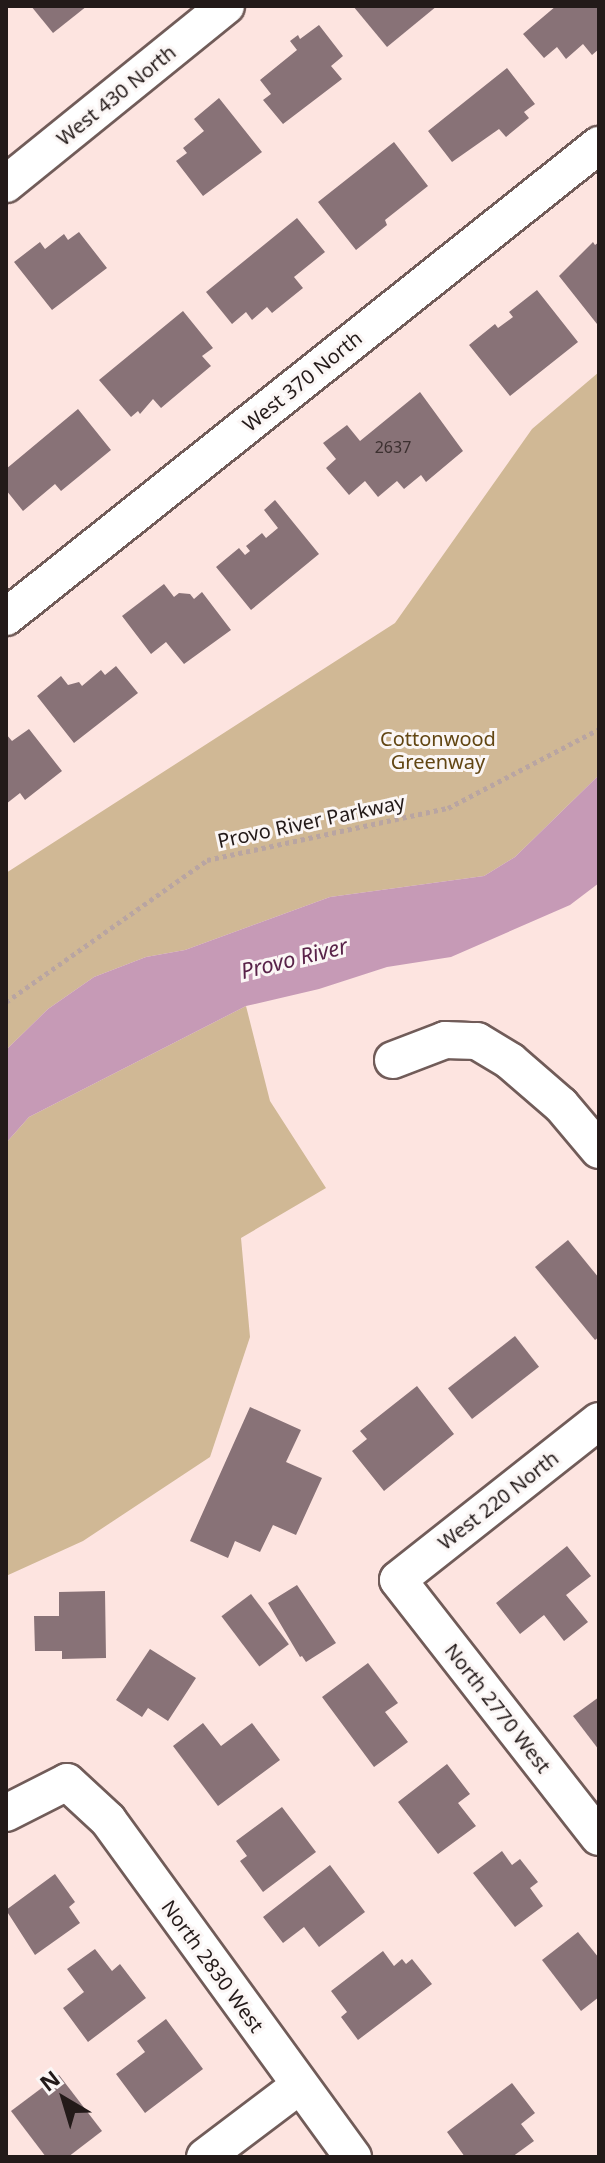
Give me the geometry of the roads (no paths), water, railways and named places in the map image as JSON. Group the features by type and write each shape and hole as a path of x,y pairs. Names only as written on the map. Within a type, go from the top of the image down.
{"street":[{"name":"West 430 North","path":"6,184 226,6"},
{"name":"West 370 North","path":"6,617 599,145"},
{"path":"393,1060 445,1040 477,1041 510,1061 561,1105 599,1150"},
{"name":"West 220 North","path":"398,1580 599,1421"},
{"name":"North 2770 West","path":"398,1580 599,1837"},
{"name":"North 2830 West","path":"6,1813 67,1782 108,1820 353,2157"},
{"path":"205,2157 299,2086"}],"water":[{"name":"Provo River","path":"599,775 599,883 570,905 451,957 387,967 319,989 246,1006 29,1117 6,1143 6,1050 48,1009 94,977 146,957 185,950 330,897 484,876 515,857"}],"park label":[{"name":"Cottonwood Greenway","path":"438,750"}]}
